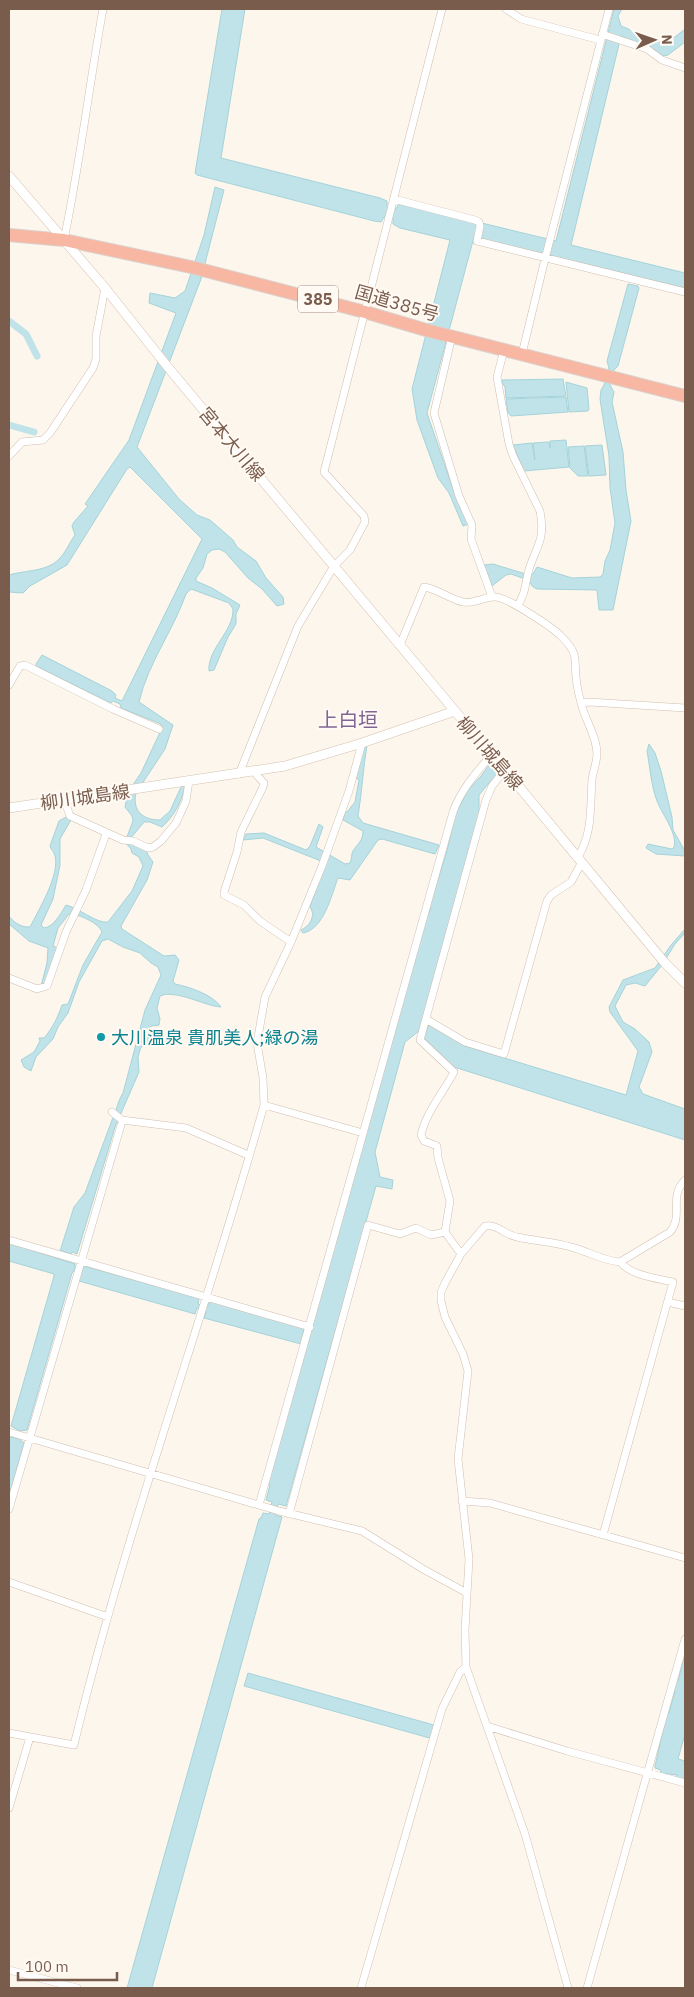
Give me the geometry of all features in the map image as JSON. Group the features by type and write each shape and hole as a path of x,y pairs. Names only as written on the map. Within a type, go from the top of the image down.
{"highway":[{"name":"国道385号","path":"9,235 64,240 209,271 426,330 685,396"}],"main road":[{"name":"宮本大川線","path":"9,176 105,288 171,371 454,711"},
{"name":"柳川城島線","path":"9,808 285,766 362,743 454,711 493,755 665,963 685,983"}],"street":[{"path":"64,240 74,193 85,110 103,9"},
{"path":"239,774 298,626 334,566 350,550 365,522 364,516 324,472 442,9"},
{"path":"506,9 521,19 647,49 662,60 685,68"},
{"path":"522,354 544,259 609,9"},
{"path":"394,201 476,220 480,226 476,241 685,292"},
{"path":"9,456 22,442 44,440 93,368 96,359 96,336 105,288"},
{"path":"452,336 434,413 459,496 472,525 471,539 492,597"},
{"path":"504,350 497,377 509,444 540,511 542,520 540,544 528,572 526,592 517,606"},
{"path":"400,645 424,587 432,588 453,599 465,602 498,597 517,606 560,634 571,649 574,655 576,680 597,754 592,779 592,810 580,860 571,882 551,895 548,900 504,1054 465,1042 426,1019"},
{"path":"9,685 20,666 25,664 113,709 160,729"},
{"path":"582,703 685,708"},
{"path":"9,1733 74,1745 108,1618 151,1473 264,1105 263,1078 257,1044 265,997 291,942 349,792 362,743"},
{"path":"259,1505 453,812 458,798 493,755"},
{"path":"461,1254 445,1232 450,1201 438,1158 438,1146 424,1141 421,1135 426,1119 454,1072 420,1040 486,800 492,786 505,770"},
{"path":"253,771 264,783 241,832 224,895 244,904 260,921 291,942"},
{"path":"64,799 70,816 106,834 138,843 148,848 161,841 176,823 186,801 189,781"},
{"path":"9,978 37,988 47,986 66,932 86,890 106,834"},
{"path":"264,1105 363,1133"},
{"path":"112,1112 121,1122 186,1128 248,1155"},
{"path":"9,1509 121,1122"},
{"path":"568,1988 525,1834 466,1667 465,1630 469,1559 458,1444 468,1371 463,1354 445,1317 441,1302 445,1283 461,1254 481,1228 490,1225 516,1237 557,1243 589,1252 612,1262 620,1262 670,1232 674,1227 676,1222 676,1195 679,1186 685,1180"},
{"path":"289,1514 368,1225 400,1234 416,1228 431,1235 445,1232"},
{"path":"9,1240 310,1327"},
{"path":"603,1535 673,1282 636,1272 624,1267 620,1262"},
{"path":"668,1302 685,1306"},
{"path":"11,1432 289,1514 362,1531 423,1569 467,1593"},
{"path":"462,1501 490,1503 685,1558"},
{"path":"9,1582 108,1618"},
{"path":"587,1988 650,1773 685,1639"},
{"path":"362,1988 442,1708 460,1672 466,1667"},
{"path":"487,1726 685,1783"},
{"path":"9,1808 30,1737"},
{"path":"9,1970 77,1988"}],"water":[{"path":"222,9 245,9 221,158 380,198 387,201 387,207 396,209 399,203 556,241 614,9 622,9 618,16 621,26 659,41 671,40 685,29 685,42 668,55 663,56 655,50 621,36 571,245 685,273 685,288 474,237 427,413 453,489 469,524 463,526 449,493 438,478 417,420 412,389 450,240 400,228 393,224 393,219 384,217 381,222 374,221 195,173"},
{"path":"215,187 224,190 201,279 137,447 179,499 197,515 210,520 233,540 237,547 256,561 266,578 283,597 284,604 277,606 225,552 219,549 212,550 207,554 203,568 196,581 212,588 240,605 236,614 236,624 228,637 214,670 209,671 209,663 229,625 233,609 229,603 191,589 186,594 181,608 154,660 143,688 139,702 173,725 165,749 136,793 137,809 144,816 160,820 170,811 182,786 185,787 176,809 162,827 150,822 144,822 130,839 146,849 153,862 147,880 121,926 122,929 164,956 175,955 179,960 173,981 175,984 193,989 212,998 221,1007 182,996 167,994 160,996 157,1008 160,1019 159,1025 151,1026 147,1030 151,1033 148,1045 141,1047 138,1057 139,1072 115,1127 77,1254 72,1252 71,1254 60,1250 74,1207 85,1193 123,1093 145,1010 161,975 158,967 140,953 108,939 102,941 79,982 68,1013 58,1027 53,1039 36,1057 31,1071 24,1067 21,1060 34,1052 40,1041 39,1038 44,1038 50,1031 62,1005 68,1004 83,965 102,932 97,925 88,920 69,914 58,928 53,946 58,948 45,983 41,986 47,963 48,948 29,941 9,924 9,916 18,924 30,927 52,882 56,864 55,854 50,846 59,821 66,817 71,820 60,839 60,865 53,899 41,925 44,928 51,925 66,905 99,921 108,922 132,891 143,866 139,857 132,853 125,842 133,821 132,816 125,807 128,792 141,773 162,728 161,724 121,708 120,704 113,701 111,703 36,666 36,664 42,655 112,691 116,695 115,698 122,701 202,539 130,467 67,565 30,586 23,593 9,592 9,575 49,566 62,556 75,535 72,526 74,522 88,506 85,504 129,440 176,313 149,303 150,293 175,298 185,291 204,235"},
{"path":"628,284 638,286 639,288 618,366 614,370 610,385 614,392 612,402 623,452 631,521 613,610 599,610 597,590 537,589 528,580 511,574 506,575 492,586 484,565 493,564 529,575 533,574 537,567 572,578 600,577 603,574 615,523 610,488 609,456 600,399 601,390 609,368 607,361"},
{"path":"563,379 566,396 506,398 505,387 502,382 502,380"},
{"path":"566,382 587,388 588,411 569,412"},
{"path":"566,397 568,412 511,416 508,413 506,399"},
{"path":"566,440 569,467 524,471 513,445 532,443 535,460 533,443 549,442 550,448 550,441"},
{"path":"602,445 606,475 589,476 585,446"},
{"path":"584,446 588,476 578,476 570,468 568,447"},
{"path":"649,744 655,753 661,771 672,817 673,830 685,851 685,856 656,854 646,848 648,844 672,849 675,842 672,830 653,789 647,751"},
{"path":"365,745 367,745 358,816 363,823 439,845 435,854 382,839 378,840 350,880 338,878 326,911 321,919 310,930 303,933 301,930 308,925 313,914 310,906 326,863 263,838 243,840 246,834 264,833 306,850 310,846 319,824 323,827 316,847 345,864 350,863 352,852 361,840 363,831 343,820 345,811 347,812 355,802 359,780 356,778"},
{"path":"492,761 499,770 495,779 479,795 479,814 419,1031 405,1042 375,1152 380,1177 393,1180 392,1189 376,1186 286,1506 278,1504 275,1515 282,1517 152,1988 127,1988 259,1519 263,1513 269,1514 272,1502 266,1500 270,1485 268,1484 425,922 431,908 429,907 447,851 455,815 468,790"},
{"path":"685,929 685,933 645,986 635,983 626,985 615,1006 623,1022 635,1029 649,1042 652,1052 639,1087 643,1094 685,1109 685,1140 454,1067 424,1038 428,1026 431,1025 465,1046 626,1095 638,1051 610,1012 609,1007 623,980 655,968"},
{"path":"9,1243 75,1264 75,1270 72,1273 27,1430 20,1431 11,1426 54,1274 9,1261"},
{"path":"84,1266 199,1298 198,1304 207,1307 210,1301 304,1328 301,1344 204,1318 206,1312 197,1308 195,1314 79,1281 80,1272 82,1272"},
{"path":"9,1437 18,1438 24,1443 9,1496"},
{"path":"685,1653 685,1734 678,1759 685,1761 685,1780 676,1777 677,1775 660,1773 661,1770 655,1768 655,1766 667,1713 669,1713 675,1691 673,1691 676,1681 678,1681"},
{"path":"248,1673 434,1725 433,1739 244,1686"}],"waterway":[{"path":"9,321 26,334 37,356"},
{"path":"9,425 34,432"}],"place":[{"name":"大川温泉 貴肌美人;緑の湯","path":"101,1037"}],"district":[{"name":"上白垣","path":"348,719"}]}
